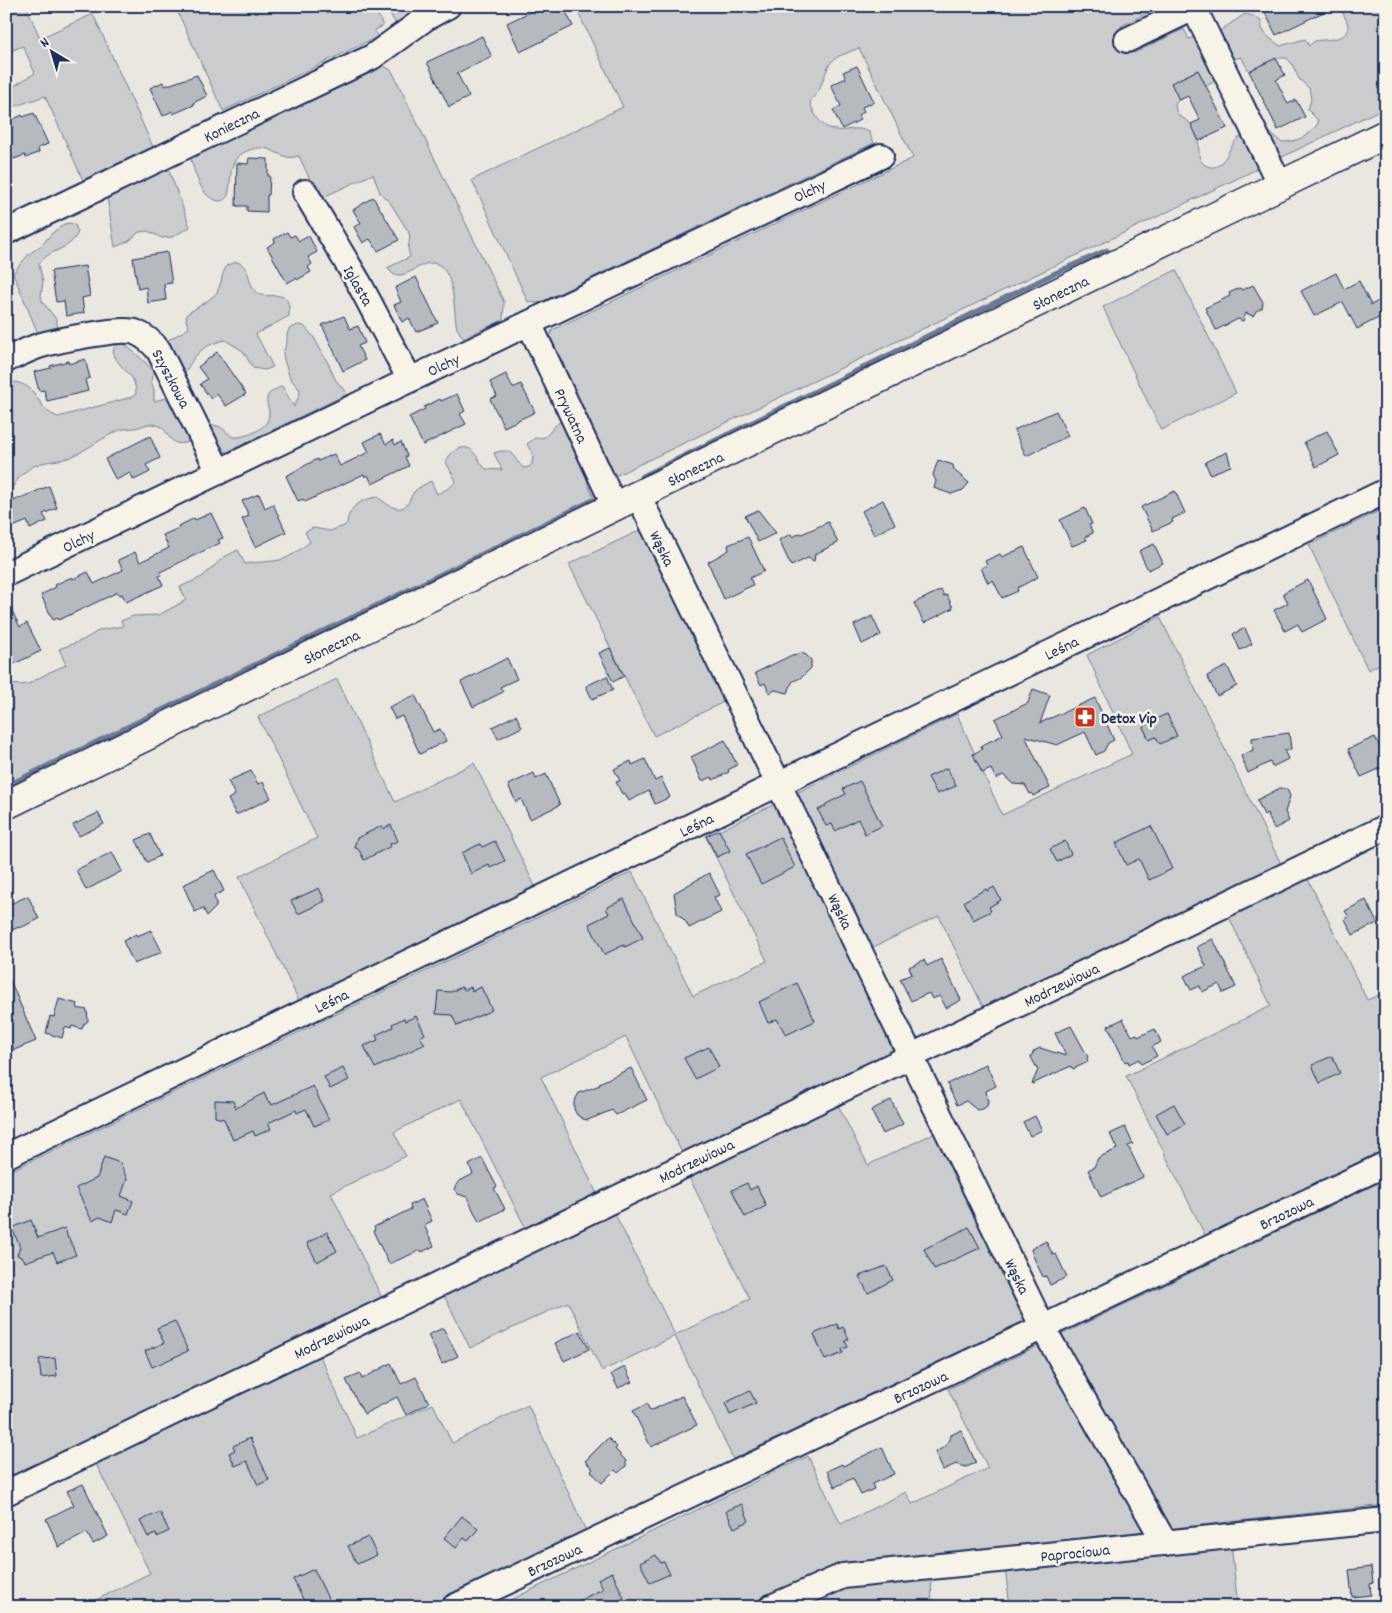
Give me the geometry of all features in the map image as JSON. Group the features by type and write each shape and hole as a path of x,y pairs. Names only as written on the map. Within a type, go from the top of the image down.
{"main road":[{"name":"Słoneczna","path":"6,805 626,501 1386,134"}],"street":[{"name":"Konieczna","path":"6,232 372,57 426,18 448,6"},
{"path":"1127,40 1196,7 1280,185"},
{"name":"Olchy","path":"6,574 881,156"},
{"name":"Iglasta","path":"305,192 359,283 410,380"},
{"name":"Prywatna","path":"529,323 626,501"},
{"name":"Szyszkowa","path":"6,360 36,347 83,337 126,330 144,336 159,351 219,472"},
{"name":"Leśna","path":"6,1156 1386,491"},
{"name":"Wąska","path":"626,501 779,784 1043,1328 1165,1543"},
{"name":"Modrzewiowa","path":"6,1493 1386,827"},
{"name":"Brzozowa","path":"454,1607 1386,1164"},
{"name":"Paprociowa","path":"770,1607 843,1576 1386,1520"}],"shaded area":[{"path":"6,6 26,6 40,38 93,14 153,147 83,180 45,96 7,109 6,91 35,73 23,46 6,53"},
{"path":"175,6 374,6 383,26 375,30 377,37 223,111"},
{"path":"392,6 431,6 396,24 389,12"},
{"path":"575,6 1161,6 1121,26 1134,53 1184,29 1189,39 1198,35 1220,79 1206,86 1198,70 1172,83 1179,100 1175,104 1177,112 1193,128 1199,146 1201,162 1207,166 1217,166 1224,160 1235,142 1246,133 1259,160 1255,170 613,477 549,342 552,330 913,158 859,48 839,56 831,62 819,90 810,102 813,111 822,123 830,129 864,130 869,132 874,143 539,303 528,302 472,180 623,107"},
{"path":"1340,6 1386,6 1386,107 1282,157 1271,152 1261,131 1267,130 1281,142 1297,140 1311,132 1318,123 1317,119 1308,110 1311,99 1309,88 1299,79 1287,58 1277,58 1249,71 1241,57 1227,61 1215,34 1245,14 1261,21 1261,26 1265,33 1280,46 1305,39 1309,46 1315,41 1341,37 1345,34 1348,30 1348,25"},
{"path":"383,65 392,71 504,302 503,320 463,338 457,328 450,281 446,272 440,266 428,263 400,275 394,275 387,268 410,257 408,249 410,237 391,204 380,193 373,174 319,199 299,156 288,157 268,149 259,148 247,151 236,159 233,164 228,195 225,199 219,201 207,195 199,183 190,157"},
{"path":"168,168 190,227 172,237 162,238 148,231 139,232 129,241 115,247 107,197"},
{"path":"70,223 75,225 78,232 74,238 65,247 48,255 39,265 43,282 42,301 56,319 59,333 39,336 13,273 29,254 43,244 51,234 64,224"},
{"path":"237,262 245,267 255,291 265,296 282,297 289,306 289,316 256,334 273,367 265,370 253,368 243,351 225,340 209,345 198,353 183,378 165,342 189,328 186,320 187,314 215,294 219,289 227,265"},
{"path":"1176,270 1236,393 1161,430 1103,307"},
{"path":"298,325 304,326 313,336 335,379 347,394 227,452 217,449 206,427 218,426 233,437 244,436 256,431 268,419 267,401 269,394 282,386 294,407 300,390 290,378 283,353 289,329"},
{"path":"122,343 153,371 151,381 154,390 154,401 175,396 196,439 185,443 178,443 173,441 163,428 150,424 120,430 71,457 35,465 21,475 6,494 6,386 15,382 29,388 45,409 58,417 132,397 136,394 134,382 114,355 116,346"},
{"path":"562,421 588,473 587,482 596,503 6,790 6,686 9,684 28,684 66,665 59,649 83,640 100,630 123,626 121,621 133,616 159,615 186,600 180,587 202,577 224,557 238,550 245,564 281,560 292,555 310,542 305,532 313,528 330,531 344,526 347,523 350,512 357,504 378,497 393,507 401,508 408,503 416,490 431,481 437,494 443,491 456,481 446,462 456,450 467,448 471,450 486,469 502,470 494,453 501,451 512,454 524,468 529,467 532,464 533,455 527,444 535,438 545,437 554,426"},
{"path":"1381,510 1386,519 1386,661 1368,670 1309,545"},
{"path":"647,527 732,698 654,736 569,564"},
{"path":"1160,617 1282,866 984,1009 939,916 865,951 790,796 957,714 1002,815 1132,754 1087,655"},
{"path":"337,679 395,802 474,763 535,886 299,1001 239,877 317,838 258,717"},
{"path":"781,801 902,1049 683,1155 626,1037 541,1077 598,1196 527,1231 461,1099 394,1132 406,1156 331,1193 384,1302 21,1474 6,1474 6,1173 632,872 693,996 767,961 706,837"},
{"path":"1307,877 1367,1000 1386,992 1386,1149 1206,1237 1126,1076 1271,1006 1228,915"},
{"path":"837,1103 868,1165 941,1130 1030,1318 733,1459 675,1336 602,1371 568,1302 470,1348 442,1291 614,1212 675,1335 750,1299 688,1175"},
{"path":"1386,1179 1386,1505 843,1564 746,1607 496,1607 808,1456 841,1524 906,1492 912,1504 988,1468 948,1389"},
{"path":"319,1354 357,1438 433,1404 452,1443 528,1405 586,1531 430,1607 82,1607 150,1573 95,1462"},
{"path":"1231,1544 1238,1607 1010,1607 1005,1568"},
{"path":"931,1576 932,1604 921,1607 794,1607 845,1584"}],"building":[{"path":"542,6 563,6 573,26 520,52 507,23"},
{"path":"1262,6 1336,6 1276,35"},
{"path":"482,36 492,57 457,73 469,97 449,107 427,62"},
{"path":"1276,58 1285,75 1276,80 1288,104 1296,100 1305,117 1278,130 1249,71"},
{"path":"857,66 874,102 862,107 864,112 858,115 860,120 842,129 833,110 841,106 831,85 846,78 843,72"},
{"path":"1198,70 1227,128 1199,141 1191,124 1200,120 1188,96 1179,100 1171,83"},
{"path":"197,75 207,96 193,103 194,105 173,114 172,111 163,116 150,88 163,82 165,86"},
{"path":"34,113 48,144 38,148 39,152 26,158 25,155 14,159 6,141 6,125 22,115 23,117"},
{"path":"249,158 268,159 268,176 270,176 267,212 247,211 247,206 236,206 237,163 248,164"},
{"path":"373,197 399,240 378,251 370,239 363,243 354,227 361,223 353,210"},
{"path":"287,232 290,237 295,235 299,241 309,236 317,252 308,257 312,264 308,267 311,272 287,283 267,247 275,242 274,239"},
{"path":"167,252 172,283 164,284 166,300 148,303 146,287 138,289 133,258"},
{"path":"85,266 90,296 82,298 84,313 66,316 64,301 56,302 51,271"},
{"path":"1336,273 1344,289 1359,281 1371,305 1386,297 1386,314 1357,329 1343,302 1314,316 1301,291"},
{"path":"416,277 438,323 416,332 409,318 402,322 394,305 401,302 395,288"},
{"path":"1253,285 1263,302 1262,308 1256,311 1253,316 1246,313 1243,321 1238,319 1216,330 1205,308 1230,296 1229,293"},
{"path":"344,316 350,329 358,326 365,343 358,346 365,360 343,371 322,325"},
{"path":"217,352 246,394 226,406 217,394 211,399 200,384 207,379 198,367"},
{"path":"85,359 90,378 85,380 88,391 47,401 44,390 39,391 34,372 68,361 69,364"},
{"path":"506,374 513,388 521,384 535,412 504,427 490,399 497,396 490,382"},
{"path":"457,394 465,411 460,414 466,424 423,445 409,417 440,399 441,401"},
{"path":"1056,411 1068,436 1026,456 1014,430"},
{"path":"1327,431 1339,455 1316,467 1304,442"},
{"path":"380,434 386,444 393,440 395,445 401,442 409,466 372,484 368,475 365,477 364,474 305,502 303,499 298,501 286,476 317,459 318,461 334,454 340,466 369,452 364,442"},
{"path":"150,436 160,458 146,465 150,472 134,480 130,473 116,480 105,459"},
{"path":"1227,452 1231,466 1210,474 1205,462"},
{"path":"938,460 953,465 954,470 969,483 963,490 951,494 934,488 936,481 933,475"},
{"path":"49,486 57,508 43,514 47,521 30,529 27,521 13,527 10,519 6,521 6,504"},
{"path":"1175,491 1185,513 1172,519 1173,522 1153,531 1141,507"},
{"path":"259,494 265,508 273,504 286,532 255,547 242,519 249,516 242,501"},
{"path":"883,500 895,524 874,535 862,511"},
{"path":"1085,508 1092,524 1089,525 1093,533 1085,537 1087,540 1072,546 1060,520"},
{"path":"758,510 776,533 758,542 745,516"},
{"path":"211,513 223,538 218,540 220,543 160,572 161,575 159,576 163,585 126,602 122,594 119,595 118,592 59,620 58,618 53,620 41,595 56,587 55,585 88,572 94,584 123,570 118,560 135,552 140,562 169,548 163,535 179,528 178,526 194,518 195,520"},
{"path":"828,522 838,543 815,554 814,561 808,558 791,566 779,540 791,534 793,537 800,533 802,534"},
{"path":"748,537 764,571 750,578 753,585 724,599 708,562 729,550 728,545"},
{"path":"1154,544 1163,563 1148,570 1139,551"},
{"path":"1024,547 1038,577 1017,588 1018,591 1002,598 993,580 988,583 981,568 987,565 985,561 1000,554 1002,557"},
{"path":"1308,580 1327,619 1302,632 1298,624 1285,631 1274,610 1288,603 1283,593"},
{"path":"941,590 944,596 947,595 953,608 924,623 914,603"},
{"path":"6,599 20,627 27,623 41,651 10,666 6,659"},
{"path":"872,616 881,635 862,644 854,625"},
{"path":"1245,628 1252,644 1240,650 1233,634"},
{"path":"610,648 624,676 613,682 599,653"},
{"path":"802,653 811,660 811,668 802,677 792,682 788,693 775,690 769,693 765,683 761,685 755,673 792,655"},
{"path":"507,658 517,679 500,687 503,692 473,707 461,682"},
{"path":"1227,666 1237,686 1217,696 1207,676"},
{"path":"607,676 613,690 592,699 586,686"},
{"path":"1033,689 1050,695 1040,723 1095,698 1114,740 1108,743 1104,751 1096,755 1085,732 1057,745 1025,736 1050,788 1033,796 1025,785 1013,784 1003,775 996,779 991,769 982,773 973,754 982,749 980,746 1003,735 995,719 1028,703"},
{"path":"415,695 433,732 440,729 446,741 420,754 402,716 395,719 389,707"},
{"path":"1167,714 1177,736 1160,744 1156,737 1149,740 1143,727 1149,722"},
{"path":"516,715 522,727 498,739 492,727"},
{"path":"1289,733 1291,749 1284,750 1288,759 1272,767 1270,762 1248,773 1241,756 1253,750 1252,738"},
{"path":"1375,737 1386,760 1386,766 1361,777 1348,749"},
{"path":"725,740 737,765 728,770 729,772 713,780 712,777 702,781 691,757"},
{"path":"645,759 655,781 661,778 670,797 655,804 649,791 629,801 625,793 622,794 616,782 620,781 614,769 631,761 632,765"},
{"path":"947,768 956,786 937,794 928,777"},
{"path":"251,771 258,784 263,782 271,798 236,815 228,799 235,795 228,781"},
{"path":"534,773 536,779 546,774 560,805 530,819 521,799 516,802 508,785"},
{"path":"860,781 882,826 865,834 858,819 835,831 832,824 826,826 818,810 846,794 843,789"},
{"path":"1280,788 1287,789 1290,796 1285,812 1289,821 1274,829 1267,813 1264,815 1257,800"},
{"path":"98,813 104,824 79,836 73,825"},
{"path":"391,825 398,841 364,860 359,850 354,847 357,838 382,826 383,829"},
{"path":"1151,826 1172,869 1149,880 1139,859 1126,865 1116,843"},
{"path":"719,830 730,851 717,857 706,836"},
{"path":"150,834 160,856 147,862 136,840"},
{"path":"780,837 795,867 761,884 746,854"},
{"path":"495,841 505,861 490,868 489,865 471,874 462,853 480,844 482,847"},
{"path":"1065,841 1071,854 1057,862 1050,849"},
{"path":"112,852 122,871 86,890 76,870"},
{"path":"214,870 224,891 214,896 216,907 207,916 203,908 195,912 183,885"},
{"path":"709,873 720,895 714,897 721,912 689,928 677,913 674,893"},
{"path":"994,887 1001,900 989,907 991,911 973,920 964,901 986,889 987,891"},
{"path":"319,888 325,901 298,914 291,901"},
{"path":"28,896 39,919 12,930 6,917 6,906"},
{"path":"624,899 643,938 604,954 589,924 609,914 606,908"},
{"path":"1366,900 1377,923 1353,935 1345,919 1349,917 1345,911"},
{"path":"151,930 162,952 134,964 123,941 136,934 137,936"},
{"path":"1213,939 1236,987 1223,993 1219,984 1202,992 1200,986 1191,990 1184,976 1206,966 1197,947"},
{"path":"941,959 961,1000 946,1008 940,996 932,999 929,993 911,1001 900,979 912,974 909,967 924,960 927,966"},
{"path":"6,971 36,1041 14,1050 6,1030"},
{"path":"797,983 815,1021 786,1035 777,1019 768,1023 759,1002"},
{"path":"461,987 465,990 471,987 472,991 481,987 492,1010 457,1026 452,1015 436,1014 438,991 451,992"},
{"path":"59,999 78,1004 77,1008 87,1010 88,1021 82,1029 72,1026 71,1029 65,1027 62,1038 46,1033 50,1016 54,1017"},
{"path":"416,1016 425,1034 420,1037 425,1044 375,1068 364,1046 378,1040 376,1035 393,1027 392,1024 404,1018 405,1021"},
{"path":"1123,1019 1132,1036 1137,1034 1138,1037 1155,1029 1161,1042 1152,1047 1157,1056 1141,1064 1139,1059 1129,1064 1128,1061 1125,1062 1108,1026"},
{"path":"1071,1026 1088,1057 1088,1062 1073,1069 1071,1066 1032,1084 1038,1070 1031,1057 1034,1051 1040,1048 1066,1056 1055,1033"},
{"path":"709,1047 719,1067 695,1079 684,1058"},
{"path":"1332,1056 1340,1073 1320,1083 1312,1065"},
{"path":"986,1064 996,1086 986,1091 987,1106 977,1110 966,1101 957,1105 947,1084"},
{"path":"343,1068 349,1080 330,1089 324,1077"},
{"path":"631,1068 647,1100 616,1115 612,1110 588,1120 577,1115 574,1109 574,1102 579,1093 600,1085 599,1083"},
{"path":"313,1086 329,1120 314,1126 306,1109 297,1113 296,1110 268,1123 271,1129 255,1136 253,1131 233,1140 224,1119 215,1117 215,1100 233,1101 236,1108 264,1093 268,1102 270,1101 272,1105"},
{"path":"891,1100 903,1124 883,1134 871,1110"},
{"path":"1174,1104 1185,1124 1167,1134 1156,1114"},
{"path":"1035,1116 1042,1130 1030,1136 1023,1122"},
{"path":"1125,1127 1133,1144 1128,1146 1143,1177 1101,1197 1088,1170 1094,1167 1098,1158 1117,1149 1110,1134"},
{"path":"104,1157 120,1163 127,1179 121,1196 133,1201 128,1214 116,1210 112,1222 100,1217 92,1221 76,1188 97,1178"},
{"path":"482,1158 497,1187 494,1188 505,1209 479,1222 467,1197 458,1194 454,1189 458,1182 473,1174 469,1165"},
{"path":"747,1183 750,1190 757,1186 766,1206 745,1217 732,1190"},
{"path":"422,1199 432,1221 424,1225 434,1246 389,1264 373,1231 375,1230 374,1227 411,1209 410,1205"},
{"path":"31,1220 38,1238 65,1228 76,1255 57,1262 53,1252 25,1262 24,1259 17,1255 20,1247 12,1228"},
{"path":"969,1227 980,1248 934,1269 924,1249"},
{"path":"327,1232 337,1251 317,1262 307,1243"},
{"path":"1046,1241 1053,1255 1056,1254 1067,1277 1050,1285 1046,1276 1043,1277 1031,1249"},
{"path":"886,1266 893,1280 868,1293 859,1276"},
{"path":"175,1321 188,1351 152,1367 145,1351 164,1343 157,1328"},
{"path":"837,1324 839,1329 843,1327 849,1339 845,1341 848,1347 842,1349 843,1353 825,1360 814,1334"},
{"path":"443,1328 458,1356 442,1364 428,1335"},
{"path":"580,1331 589,1349 564,1361 555,1343"},
{"path":"55,1358 57,1376 41,1378 39,1359"},
{"path":"391,1363 401,1384 416,1377 429,1403 406,1415 397,1397 364,1414 346,1380 360,1373 362,1379"},
{"path":"625,1367 632,1382 618,1388 611,1374"},
{"path":"750,1391 756,1403 730,1415 725,1403"},
{"path":"682,1396 697,1425 651,1447 633,1411 647,1404 650,1411"},
{"path":"961,1430 976,1463 966,1467 956,1464 943,1470 935,1452 945,1447 951,1435"},
{"path":"250,1438 269,1480 258,1485 247,1461 235,1466 229,1453 235,1450 233,1446"},
{"path":"608,1438 617,1447 615,1449 626,1461 626,1466 618,1473 615,1470 602,1483 585,1461"},
{"path":"882,1447 894,1474 872,1484 874,1489 861,1495 853,1478 835,1487 827,1471 842,1464 843,1466"},
{"path":"83,1484 108,1536 93,1544 87,1533 59,1547 46,1519 74,1505 67,1491"},
{"path":"742,1504 749,1521 734,1528 726,1511"},
{"path":"160,1512 169,1531 157,1537 156,1534 148,1537 140,1521"},
{"path":"462,1516 478,1529 468,1541 464,1538 456,1548 444,1538"},
{"path":"368,1537 377,1555 357,1564 348,1546"},
{"path":"656,1555 661,1563 664,1562 670,1574 650,1583 640,1563"},
{"path":"1371,1567 1373,1583 1370,1584 1371,1595 1352,1597 1349,1570"},
{"path":"314,1569 332,1607 310,1607 307,1600 304,1601 293,1579"},
{"path":"612,1572 624,1598 605,1607 565,1607 603,1589 598,1579"}],"waterway":[{"path":"641,477 1055,273 1107,250"},
{"path":"6,786 593,500"}],"place":[{"name":"Detox Vip","path":"1085,717"}]}
